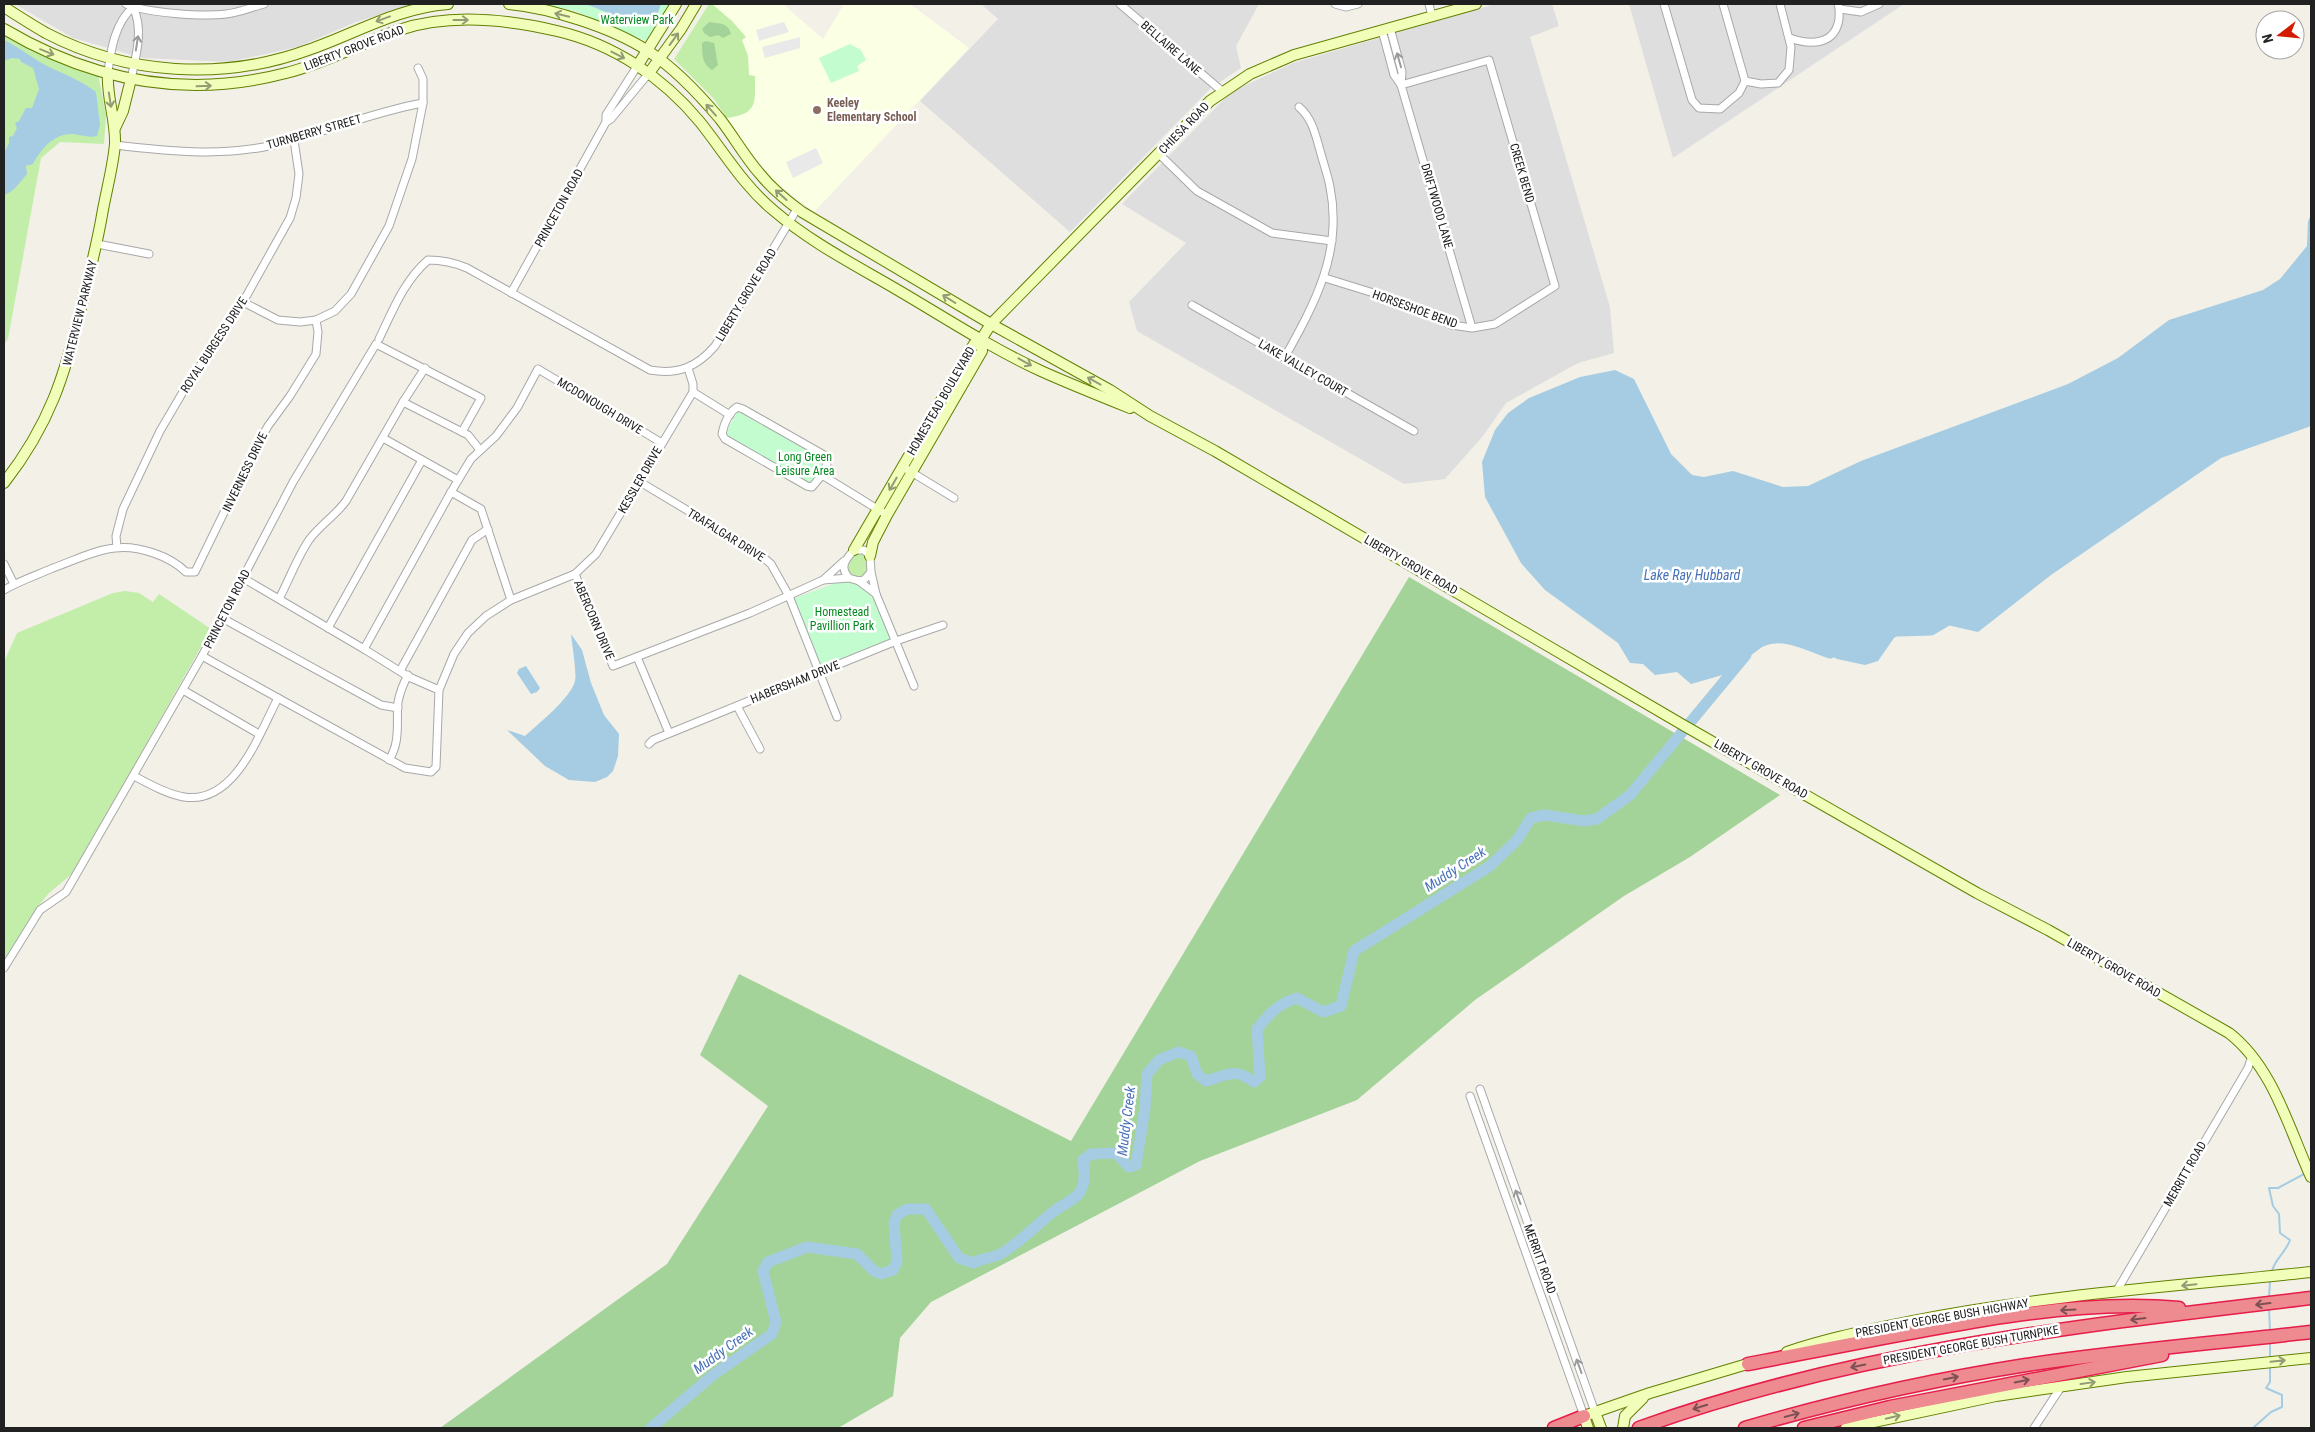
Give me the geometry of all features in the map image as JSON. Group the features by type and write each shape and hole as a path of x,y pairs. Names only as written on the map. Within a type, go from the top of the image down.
{"highway":[{"name":"PRESIDENT GEORGE BUSH TURNPIKE","path":"1644,1426 1778,1384 1920,1353 2060,1328 2311,1298"},
{"path":"1748,1364 1947,1326 2044,1311 2151,1306 2204,1311"},
{"path":"1745,1428 1867,1396 1958,1377 2072,1359 2311,1332"},
{"path":"1804,1428 1909,1404 2170,1354 2179,1346"},
{"path":"1554,1428 1589,1419"}],"main road":[{"name":"LIBERTY GROVE ROAD","path":"4,7 46,33 79,48 147,67 193,70 247,66 308,50 399,13 440,4"},
{"name":"LIBERTY GROVE ROAD","path":"509,4 572,17 648,50 680,76 701,97 721,120 760,174 798,209 991,324 1110,390 1150,416 1215,451 1656,709 1977,893 2048,930 2213,1024 2244,1045 2252,1056 2275,1096 2311,1177"},
{"name":"PRINCETON ROAD","path":"638,64 676,4"},
{"name":"PRINCETON ROAD","path":"648,73 696,4"},
{"name":"CHIESA ROAD","path":"982,338 991,324 1210,101 1223,92 1250,74 1275,62 1476,4"},
{"name":"LIBERTY GROVE ROAD","path":"4,29 28,44 59,57 131,79 185,86 215,85 261,79 314,65 398,30 441,20 511,22 559,31 609,50 638,64 662,83 700,123 744,183 772,210 832,252 1039,370 1150,416"},
{"name":"WATERVIEW PARKWAY","path":"4,483 30,446 50,410 64,376 97,244 114,145 114,128 107,85 108,72"},
{"name":"WATERVIEW PARKWAY","path":"114,128 123,111 131,79"},
{"name":"HOMESTEAD BOULEVARD","path":"854,550 883,512 907,470 982,351 982,338"},
{"name":"HOMESTEAD BOULEVARD","path":"870,556 883,512"},
{"name":"PRESIDENT GEORGE BUSH HIGHWAY","path":"1589,1419 1650,1393 1819,1341 1960,1312 2042,1299 2311,1272"},
{"path":"1846,1428 1986,1398 2061,1386 2311,1358"},
{"path":"1623,1428 1624,1416 1634,1404 1650,1393"},
{"name":"MERRITT ROAD","path":"1589,1419 1601,1428"}],"street":[{"path":"130,5 174,13 226,14 264,4"},
{"path":"440,4 441,20"},
{"name":"BELLAIRE LANE","path":"1120,4 1223,92"},
{"path":"1335,4 1346,7 1358,4"},
{"path":"1429,4 1432,16"},
{"path":"1664,4 1692,100 1699,108 1720,109 1739,92 1745,82 1723,4"},
{"path":"1745,82 1761,84 1778,83 1790,70 1792,47 1780,4"},
{"path":"1790,38 1812,43 1822,42 1834,33 1838,24 1839,6 1861,12 1879,4"},
{"path":"108,72 118,29 130,5"},
{"path":"130,5 137,15 139,35 131,79"},
{"name":"DRIFTWOOD LANE","path":"1386,29 1402,72 1401,84 1472,328"},
{"name":"CREEK BEND","path":"1401,84 1489,60 1555,286"},
{"name":"PRINCETON ROAD","path":"511,293 606,122 606,115 638,64"},
{"path":"243,302 286,322 300,322 316,320 335,311 347,298 389,226 412,159 423,103 423,79 418,68"},
{"name":"PRINCETON ROAD","path":"606,122 611,119 648,73"},
{"name":"TURNBERRY STREET","path":"114,145 160,150 213,152 271,146 397,107 423,103"},
{"path":"1285,357 1307,318 1325,278 1334,226 1330,188 1311,120 1299,107"},
{"name":"ROYAL BURGESS DRIVE","path":"117,547 116,536 123,509 160,431 183,392 243,302 290,218 296,198 299,174 294,140"},
{"path":"1159,154 1196,191 1272,233 1332,241"},
{"name":"LIBERTY GROVE ROAD","path":"428,260 451,261 467,268 650,370 669,372 688,368 707,355 716,346 788,222 798,209"},
{"path":"97,244 149,254"},
{"name":"PRINCETON ROAD","path":"4,968 40,910 66,892 77,874 202,656 293,482 378,341 414,272 428,260"},
{"name":"HORSESHOE BEND","path":"1325,278 1380,295 1452,325 1472,328 1495,324 1555,286"},
{"name":"LAKE VALLEY COURT","path":"1192,305 1414,431"},
{"name":"INVERNESS DRIVE","path":"117,547 154,554 178,564 186,572 195,572 268,426 290,396 316,354 318,332 316,320"},
{"path":"378,341 481,398 462,432"},
{"path":"279,599 308,541 320,527 336,515 425,368"},
{"path":"688,368 693,384 693,392 730,415"},
{"name":"MCDONOUGH DRIVE","path":"480,450 496,436 517,408 538,369 662,443"},
{"name":"KESSLER DRIVE","path":"439,690 454,654 468,633 486,616 511,600 575,574 596,554 693,392"},
{"path":"364,649 451,492 471,460 480,450 462,432 404,402"},
{"path":"737,408 743,409 824,456 827,464 822,475 812,487 807,486 725,439 722,434 730,415 737,408"},
{"path":"383,438 458,480"},
{"path":"328,628 422,460"},
{"path":"907,470 954,498"},
{"path":"822,475 883,512"},
{"name":"TRAFALGAR DRIVE","path":"640,482 757,552 771,564 789,596 836,718"},
{"path":"451,492 481,509 504,586 511,600"},
{"path":"400,671 472,540 488,529"},
{"path":"4,590 14,584 95,552 117,547"},
{"path":"854,550 864,550 870,556"},
{"name":"HOMESTEAD BOULEVARD","path":"614,666 789,596 822,580 854,550"},
{"name":"HOMESTEAD BOULEVARD","path":"870,556 871,572 876,594 914,686"},
{"path":"844,561 843,570 849,578"},
{"path":"4,564 14,584"},
{"path":"859,581 864,580 871,572"},
{"name":"ABERCORN DRIVE","path":"575,574 614,666"},
{"path":"202,656 405,768 430,772 436,767 439,690 408,676 243,578"},
{"name":"HOMESTEAD BOULEVARD","path":"822,580 849,578 859,581"},
{"path":"859,581 876,594"},
{"path":"222,618 381,705 398,708"},
{"name":"HABERSHAM DRIVE","path":"649,744 653,740 819,672 896,641 943,625"},
{"path":"637,656 669,734"},
{"path":"390,760 396,748 401,689 408,676"},
{"path":"183,690 259,734"},
{"path":"134,776 182,797 193,798 214,792 227,784 242,767 278,698"},
{"path":"737,706 760,749"},
{"name":"MERRITT ROAD","path":"2116,1292 2248,1068 2252,1056"},
{"name":"MERRITT ROAD","path":"1480,1089 1589,1419"},
{"name":"MERRITT ROAD","path":"1470,1096 1589,1419"},
{"path":"2034,1428 2061,1386"}],"shaded area":[{"path":"15,4 414,4 356,22 298,47 228,62 143,58 73,38"},
{"name":"Keeley Elementary School","path":"709,4 783,4 823,39 844,4 910,4 969,48 814,212 777,184 738,137 714,99 674,59"},
{"path":"981,4 1259,4 1236,46 1241,68 1211,88 1070,232 920,101 998,19"},
{"path":"1495,4 1552,4 1559,26 1530,37 1610,307 1614,353 1578,363 1506,403 1483,436 1445,479 1404,484 1137,331 1129,302 1186,243 1122,204 1231,92 1293,63"},
{"path":"1629,4 1904,4 1673,158"},
{"path":"784,22 789,32 759,41 756,30"},
{"path":"800,37 800,48 765,58 762,47"},
{"path":"816,148 823,163 793,178 786,162"}],"green space":[{"name":"Waterview Park","path":"544,4 671,4 646,41 575,11"},
{"path":"709,4 712,4 732,21 746,37 742,40 748,56 749,75 755,76 755,94 752,106 744,114 726,118 714,99 674,59"},
{"path":"709,22 725,25 731,34 723,38 718,35 710,37 702,29"},
{"path":"4,31 98,74 106,115 104,144 60,142 41,158 8,339 4,344"},
{"path":"706,41 714,43 715,46 718,65 712,70 706,65 703,58 702,43"},
{"path":"850,44 861,50 866,60 857,66 859,71 831,83 819,58"},
{"name":"Long Green Leisure Area","path":"738,410 826,459 810,485 725,435"},
{"path":"857,553 862,553 868,558 866,575 858,577 851,575 847,568 850,559"},
{"path":"1409,577 1780,795 1690,857 1624,896 1475,1000 1357,1100 1200,1161 931,1302 900,1338 893,1396 838,1428 440,1428 667,1264 768,1106 700,1055 739,974 1071,1141"},
{"name":"Homestead Pavillion Park","path":"841,581 853,583 869,593 879,609 891,639 821,668 792,599"},
{"path":"125,591 139,593 153,602 159,594 211,629 74,872 49,893 36,909 4,964 4,662 17,633 113,593"}],"water":[{"path":"584,4 661,4 657,15 647,25 631,22"},
{"path":"4,40 45,65 79,81 96,92 100,125 97,136 66,134 54,139 44,148 33,164 26,166 27,174 17,186 11,192 4,195 4,153 9,143 9,137 13,136 17,128 15,123 19,121 26,108 32,108 39,89 33,68 21,62 20,59 12,58 4,61"},
{"name":"Lake Ray Hubbard","path":"2311,215 2311,426 2221,458 2051,575 1978,632 1943,624 1904,632 1894,638 1878,661 1865,665 1837,659 1791,635 1778,635 1726,674 1691,684 1677,672 1655,675 1643,664 1630,663 1618,643 1545,590 1521,563 1485,497 1482,462 1495,430 1508,413 1529,398 1580,377 1615,370 1634,379 1671,454 1692,475 1704,477 1733,471 1783,487 1808,486 1861,461 2068,384 2118,358 2169,320 2263,290 2280,279 2307,246 2308,221"},
{"path":"571,634 582,650 591,683 604,715 619,734 618,756 613,771 607,777 595,782 569,780 545,766 507,730 525,736 553,710 572,688 575,681 575,672"},
{"path":"526,666 540,688 537,692 531,694 517,673 519,669"}],"waterway":[{"name":"Muddy Creek","path":"1897,631 1931,630 1948,620 1950,615"},
{"name":"Muddy Creek","path":"1762,641 1770,638 1787,639 1805,643 1830,653"},
{"name":"Muddy Creek","path":"651,1428 713,1375 772,1334 776,1322 763,1271 768,1262 807,1247 857,1254 874,1271 881,1274 893,1270 897,1262 894,1223 897,1215 907,1209 926,1209 959,1258 974,1263 1002,1253 1057,1209 1077,1196 1084,1183 1083,1160 1091,1154 1116,1153 1129,1167 1136,1165 1145,1108 1147,1074 1159,1060 1178,1052 1191,1056 1197,1074 1206,1081 1225,1075 1236,1074 1247,1077 1254,1082 1260,1077 1257,1029 1275,1010 1297,998 1323,1012 1341,1006 1354,951 1490,866 1517,840 1531,818 1545,815 1584,821 1597,819 1630,795 1746,655"},
{"path":"2272,1271 2290,1240 2280,1233 2279,1214 2273,1206 2269,1188 2278,1188 2306,1173"},
{"path":"2269,1298 2270,1281"},
{"path":"2269,1308 2270,1331"},
{"path":"2270,1340 2270,1358"},
{"path":"2253,1428 2271,1412 2282,1407 2282,1395 2266,1388 2270,1382 2270,1365"}],"place":[{"name":"Keeley Elementary School","path":"817,110"}]}
